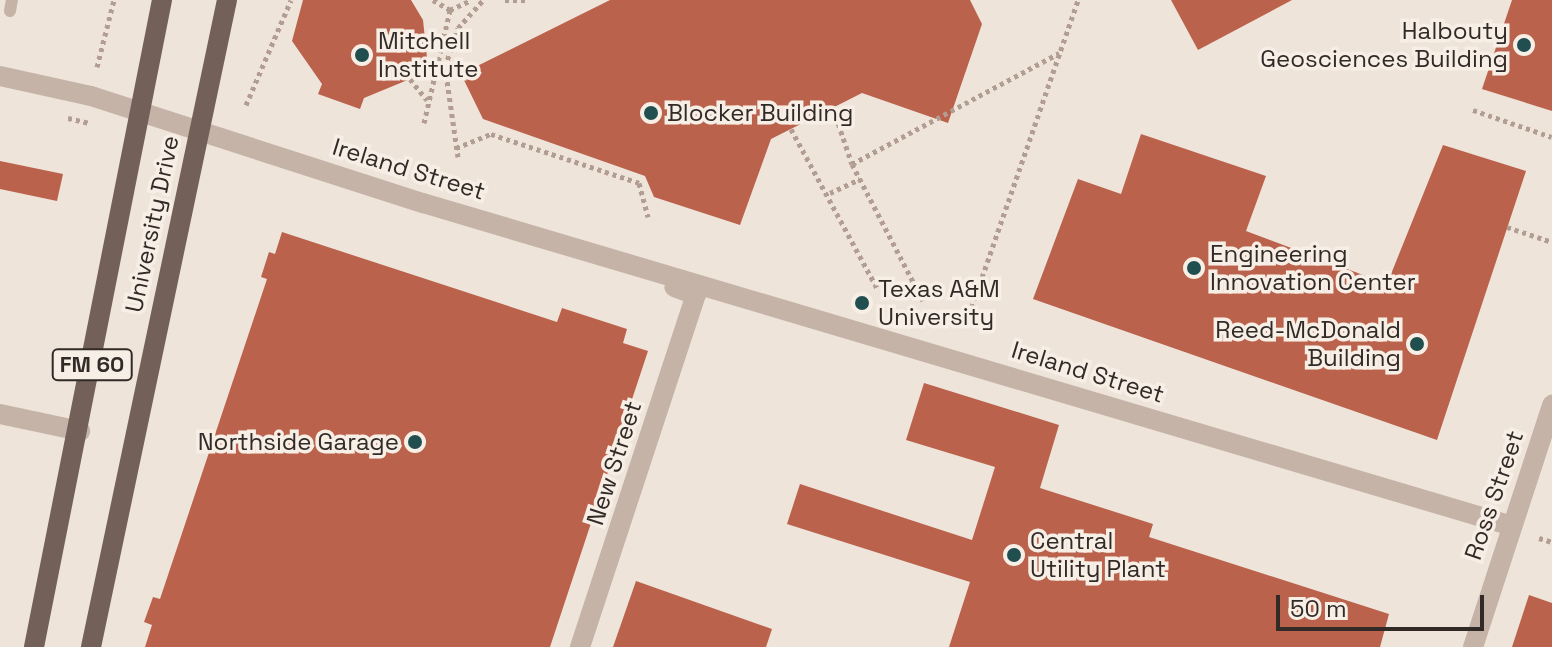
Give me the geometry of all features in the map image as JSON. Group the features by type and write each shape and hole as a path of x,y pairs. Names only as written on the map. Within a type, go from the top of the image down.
{"main road":[{"name":"University Drive","path":"34,647 80,431 162,0"},
{"name":"University Drive","path":"91,647 227,0"}],"street":[{"name":"Ireland Street","path":"0,76 139,111 1509,525"},
{"name":"Ireland Street","path":"606,254 696,295"},
{"name":"New Street","path":"580,647 696,295"},
{"name":"Ross Street","path":"1473,647 1509,525 1552,405"},
{"path":"0,414 80,431"}],"path":[{"path":"97,67 114,0"},
{"path":"246,105 291,0"},
{"path":"433,0 450,10"},
{"path":"424,123 450,10 449,0"},
{"path":"450,10 471,0"},
{"path":"458,157 445,67 458,28 483,0"},
{"path":"505,0 528,0"},
{"path":"969,315 1078,0"},
{"path":"852,164 1060,52"},
{"path":"410,79 427,100"},
{"path":"833,108 852,164 923,301"},
{"path":"1473,110 1552,137"},
{"path":"68,118 89,123"},
{"path":"791,129 830,193 877,288"},
{"path":"456,148 491,134 639,183 648,217"},
{"path":"830,193 860,179"},
{"path":"1507,227 1552,242"},
{"path":"1539,538 1552,542"}],"building":[{"name":"Mitchell Institute","path":"303,0 411,0 423,20 427,58 410,79 364,98 360,109 318,94 322,84 292,41"},
{"name":"Blocker Building","path":"610,0 970,0 982,24 948,123 862,93 771,139 740,225 654,197 645,176 483,119 461,74"},
{"name":"Halbouty Geosciences Building","path":"1171,0 1292,0 1198,50"},
{"name":"Halbouty Geosciences Building","path":"1512,0 1552,0 1552,111 1482,89"},
{"name":"Engineering Innovation Center","path":"1141,134 1266,176 1246,231 1387,284 1443,145 1526,171 1437,440 1033,299 1078,179 1121,194"},
{"path":"0,161 63,174 57,201 0,189"},
{"name":"Northside Garage","path":"282,232 557,322 562,308 627,329 623,343 648,351 550,647 145,647 152,625 144,622 153,597 160,599 267,279 261,277 269,252 275,254"},
{"name":"Central Utility Plant","path":"924,383 1059,425 1040,488 1153,524 1149,537 1389,614 1380,647 949,647 970,582 787,524 800,484 972,540 995,467 906,440"},
{"path":"636,581 772,629 766,647 613,647"},
{"path":"1529,595 1552,603 1552,647 1512,647"}],"place":[{"name":"Halbouty Geosciences Building","path":"1524,45"},
{"name":"Mitchell Institute","path":"362,55"},
{"name":"Blocker Building","path":"651,113"},
{"name":"Engineering Innovation Center","path":"1194,268"},
{"name":"Texas A&M University","path":"862,303"},
{"name":"Reed-McDonald Building","path":"1417,344"},
{"name":"Northside Garage","path":"415,442"},
{"name":"Central Utility Plant","path":"1014,555"}]}
